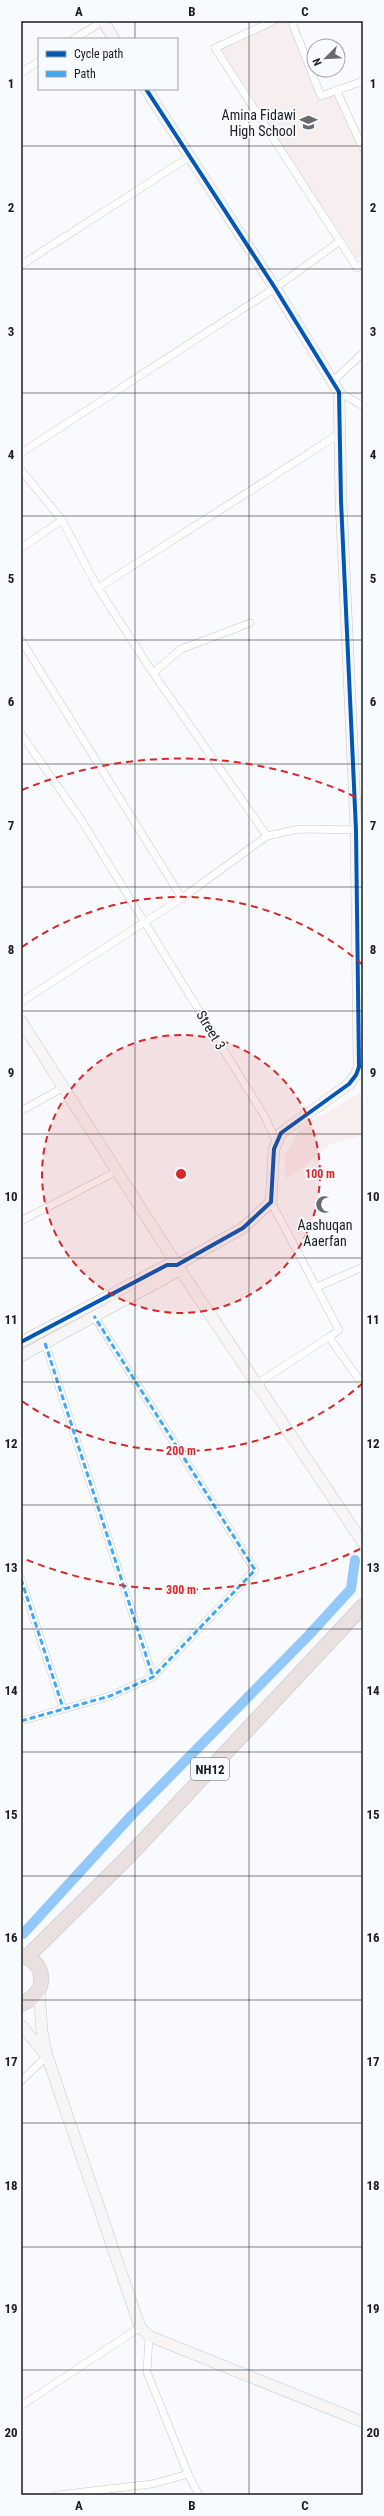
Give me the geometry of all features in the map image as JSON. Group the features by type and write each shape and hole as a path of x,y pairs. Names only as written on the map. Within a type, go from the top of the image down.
{"highway":[{"name":"NH12","path":"24,1956 129,1856 363,1606"},
{"path":"21,2004 28,2002 39,1990 42,1983 39,1967 54,1929"},
{"path":"24,1956 39,1967"}],"street":[{"path":"76,38 103,21 113,38"},
{"path":"273,21 215,48 357,268 363,263"},
{"path":"294,21 293,25 321,96 363,81"},
{"path":"21,72 38,62"},
{"path":"147,90 334,380 339,392 339,434 360,830 361,1067 349,1084 281,1133 276,1141 272,1172 271,1202 339,1330 258,1384"},
{"path":"336,90 363,148"},
{"path":"21,265 190,157"},
{"path":"21,453 275,288 340,241"},
{"path":"334,380 363,354"},
{"path":"339,392 363,406"},
{"path":"98,588 339,434"},
{"path":"21,470 62,520 98,588 153,673 268,836"},
{"path":"21,548 62,520"},
{"path":"153,673 181,649 250,624"},
{"path":"21,640 182,898"},
{"name":"Street 3","path":"21,734 82,821 145,920 265,1117 276,1141"},
{"path":"21,1002 145,920 182,898 268,836 299,829 360,830"},
{"path":"21,1021 64,1086 177,1265 363,1543"},
{"path":"21,1111 64,1086"},
{"path":"21,1222 117,1171"},
{"path":"21,1342 167,1265 177,1265 243,1228 271,1202"},
{"path":"21,1356 173,1274 177,1265"},
{"path":"316,1287 363,1268"},
{"path":"21,1721 110,1696 153,1677 255,1570 94,1316"},
{"path":"330,1337 363,1385"},
{"path":"45,1343 153,1677"},
{"path":"21,1579 63,1708"},
{"path":"39,1990 42,2032 46,2056 140,2327 149,2336 363,2422"},
{"path":"21,2025 46,2056"},
{"path":"21,2081 46,2056"},
{"path":"21,2406 140,2327"},
{"path":"149,2336 147,2372 188,2474 199,2495"},
{"path":"57,2495 152,2484 188,2474"}],"shaded area":[{"name":"Amina Fidawi High School","path":"279,21 288,21 306,65 306,78 311,78 320,99 337,93 363,152 363,255 357,259 218,48"},
{"path":"363,1091 363,1135 331,1144 286,1180 284,1157 300,1128"}],"waterway":[{"path":"23,1934 131,1816 308,1636 351,1589 355,1560"}],"marked path":[{"path":"21,1721 110,1696 153,1677 255,1570 94,1316"},
{"path":"45,1343 153,1677"},
{"path":"21,1579 63,1708"}],"cycle path":[{"path":"21,1342 167,1265 177,1265 243,1228 271,1202 274,1149 281,1133 349,1084 356,1075 359,1067 356,830 341,501 339,392 275,288 147,90"}],"place":[{"name":"Amina Fidawi High School","path":"309,123"},
{"name":"Aashuqan Aaerfan","path":"325,1205"}]}
